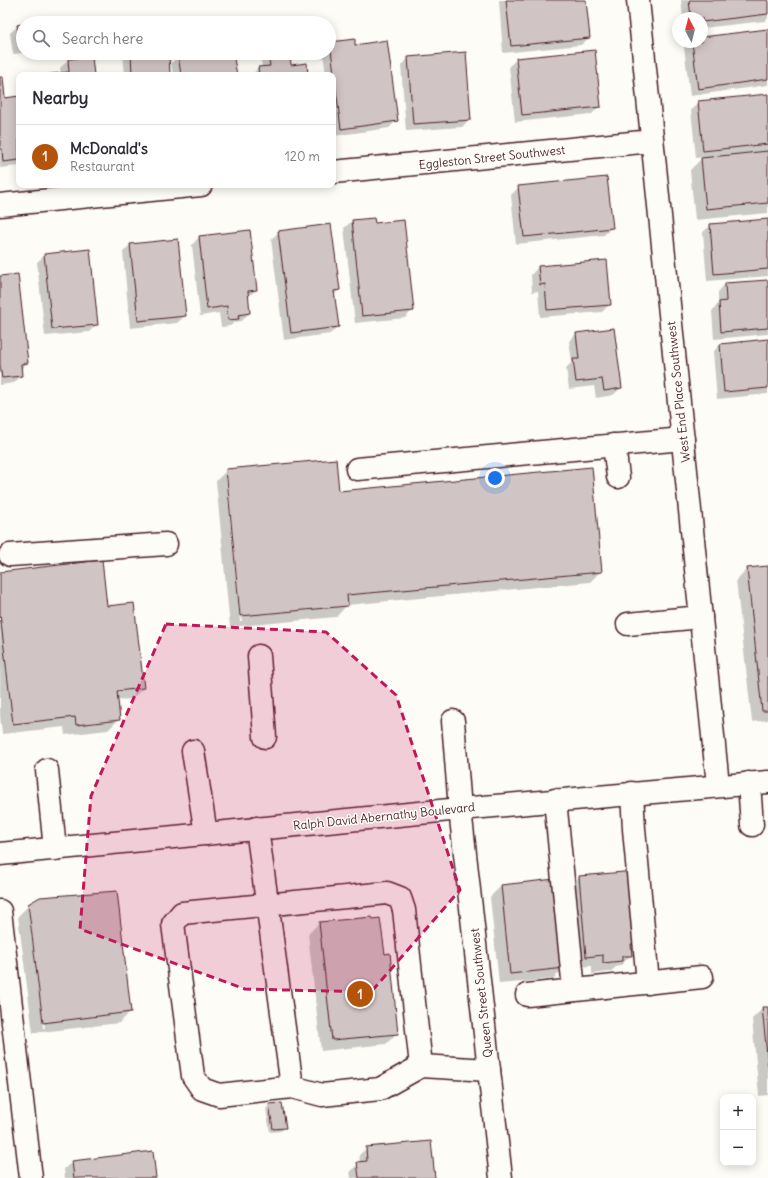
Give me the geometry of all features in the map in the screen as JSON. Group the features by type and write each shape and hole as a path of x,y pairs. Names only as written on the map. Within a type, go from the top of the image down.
{"street":[{"name":"West End Place Southwest","path":"638,0 718,785"},
{"name":"Eggleston Street Southwest","path":"336,172 652,141"},
{"path":"0,205 171,188"},
{"path":"357,469 683,439"},
{"path":"614,445 618,477"},
{"path":"10,555 166,544"},
{"path":"628,624 701,617"},
{"path":"259,656 265,737"},
{"name":"Queen Street Southwest","path":"453,721 460,808 501,1178"},
{"path":"192,751 206,834"},
{"path":"47,770 55,849"},
{"path":"752,825 758,783"},
{"name":"Ralph David Abernathy Boulevard","path":"0,854 460,808 718,785 758,783"},
{"path":"632,793 648,983"},
{"path":"555,800 574,990"},
{"path":"257,828 292,1087"},
{"path":"420,1066 404,910 400,898 387,893 182,913 173,924 193,1076 202,1089 219,1096 292,1087 322,1095 380,1089 420,1066 489,1070"},
{"path":"0,911 4,978 31,1178"},
{"path":"528,995 702,977"}],"highlighted area":[{"path":"166,624 326,632 396,695 460,890 371,992 245,989 80,929 91,796"}],"building":[{"path":"506,0 586,0 590,38 511,46"},
{"path":"689,0 768,0 768,14 708,21 708,12 690,12"},
{"path":"768,29 768,79 698,89 693,48 708,48 708,36"},
{"path":"355,39 355,45 387,40 398,121 341,129 336,89 336,72 334,72 332,60 336,60 336,41"},
{"path":"595,50 601,107 522,115 516,58"},
{"path":"466,52 471,120 413,124 408,57"},
{"path":"68,60 92,60 94,72 69,72"},
{"path":"131,60 169,60 170,72 132,72"},
{"path":"179,60 234,60 236,72 181,72"},
{"path":"269,60 291,60 291,65 307,63 308,72 259,72 258,67 270,66"},
{"path":"0,77 3,77 5,98 16,96 16,160 3,162 2,149 0,149"},
{"path":"768,94 768,144 703,151 698,101"},
{"path":"768,151 768,203 706,209 701,158"},
{"path":"607,177 613,228 524,237 518,186"},
{"path":"374,218 375,223 404,220 414,311 362,316 352,220"},
{"path":"768,219 768,269 714,274 710,224"},
{"path":"331,224 340,290 334,291 339,327 291,333 278,231"},
{"path":"250,230 257,290 248,291 250,313 238,315 239,319 228,320 227,306 207,309 199,236"},
{"path":"178,239 186,316 138,321 130,244"},
{"path":"90,249 98,325 52,329 44,254"},
{"path":"607,260 611,305 547,310 545,284 540,285 538,266"},
{"path":"18,274 28,363 21,364 22,376 2,378 0,365 0,276"},
{"path":"768,280 768,328 721,332 719,302 726,301 725,283"},
{"path":"614,328 622,388 604,391 602,379 576,382 573,359 579,359 576,333"},
{"path":"768,339 768,388 724,392 720,344"},
{"path":"336,459 339,491 592,467 602,572 347,595 348,606 240,616 226,469"},
{"path":"102,560 107,606 134,603 144,688 117,691 120,720 76,725 75,717 13,724 0,614 0,572"},
{"path":"768,566 768,711 762,711 747,568"},
{"path":"635,871 636,943 631,944 632,956 622,956 622,961 603,963 603,955 586,957 579,876"},
{"path":"555,879 565,968 510,974 501,885"},
{"path":"117,891 131,1012 43,1023 28,904 40,897"},
{"path":"372,917 373,919 380,918 385,954 390,953 398,1034 332,1040 319,922"},
{"path":"762,1007 768,1007 768,1065"},
{"path":"282,1103 286,1128 273,1129 269,1104"},
{"path":"431,1141 435,1178 359,1178 357,1162 367,1161 366,1147"},
{"path":"153,1151 156,1178 74,1178 72,1161"}],"place":[{"name":"McDonald's","path":"360,994"}]}
